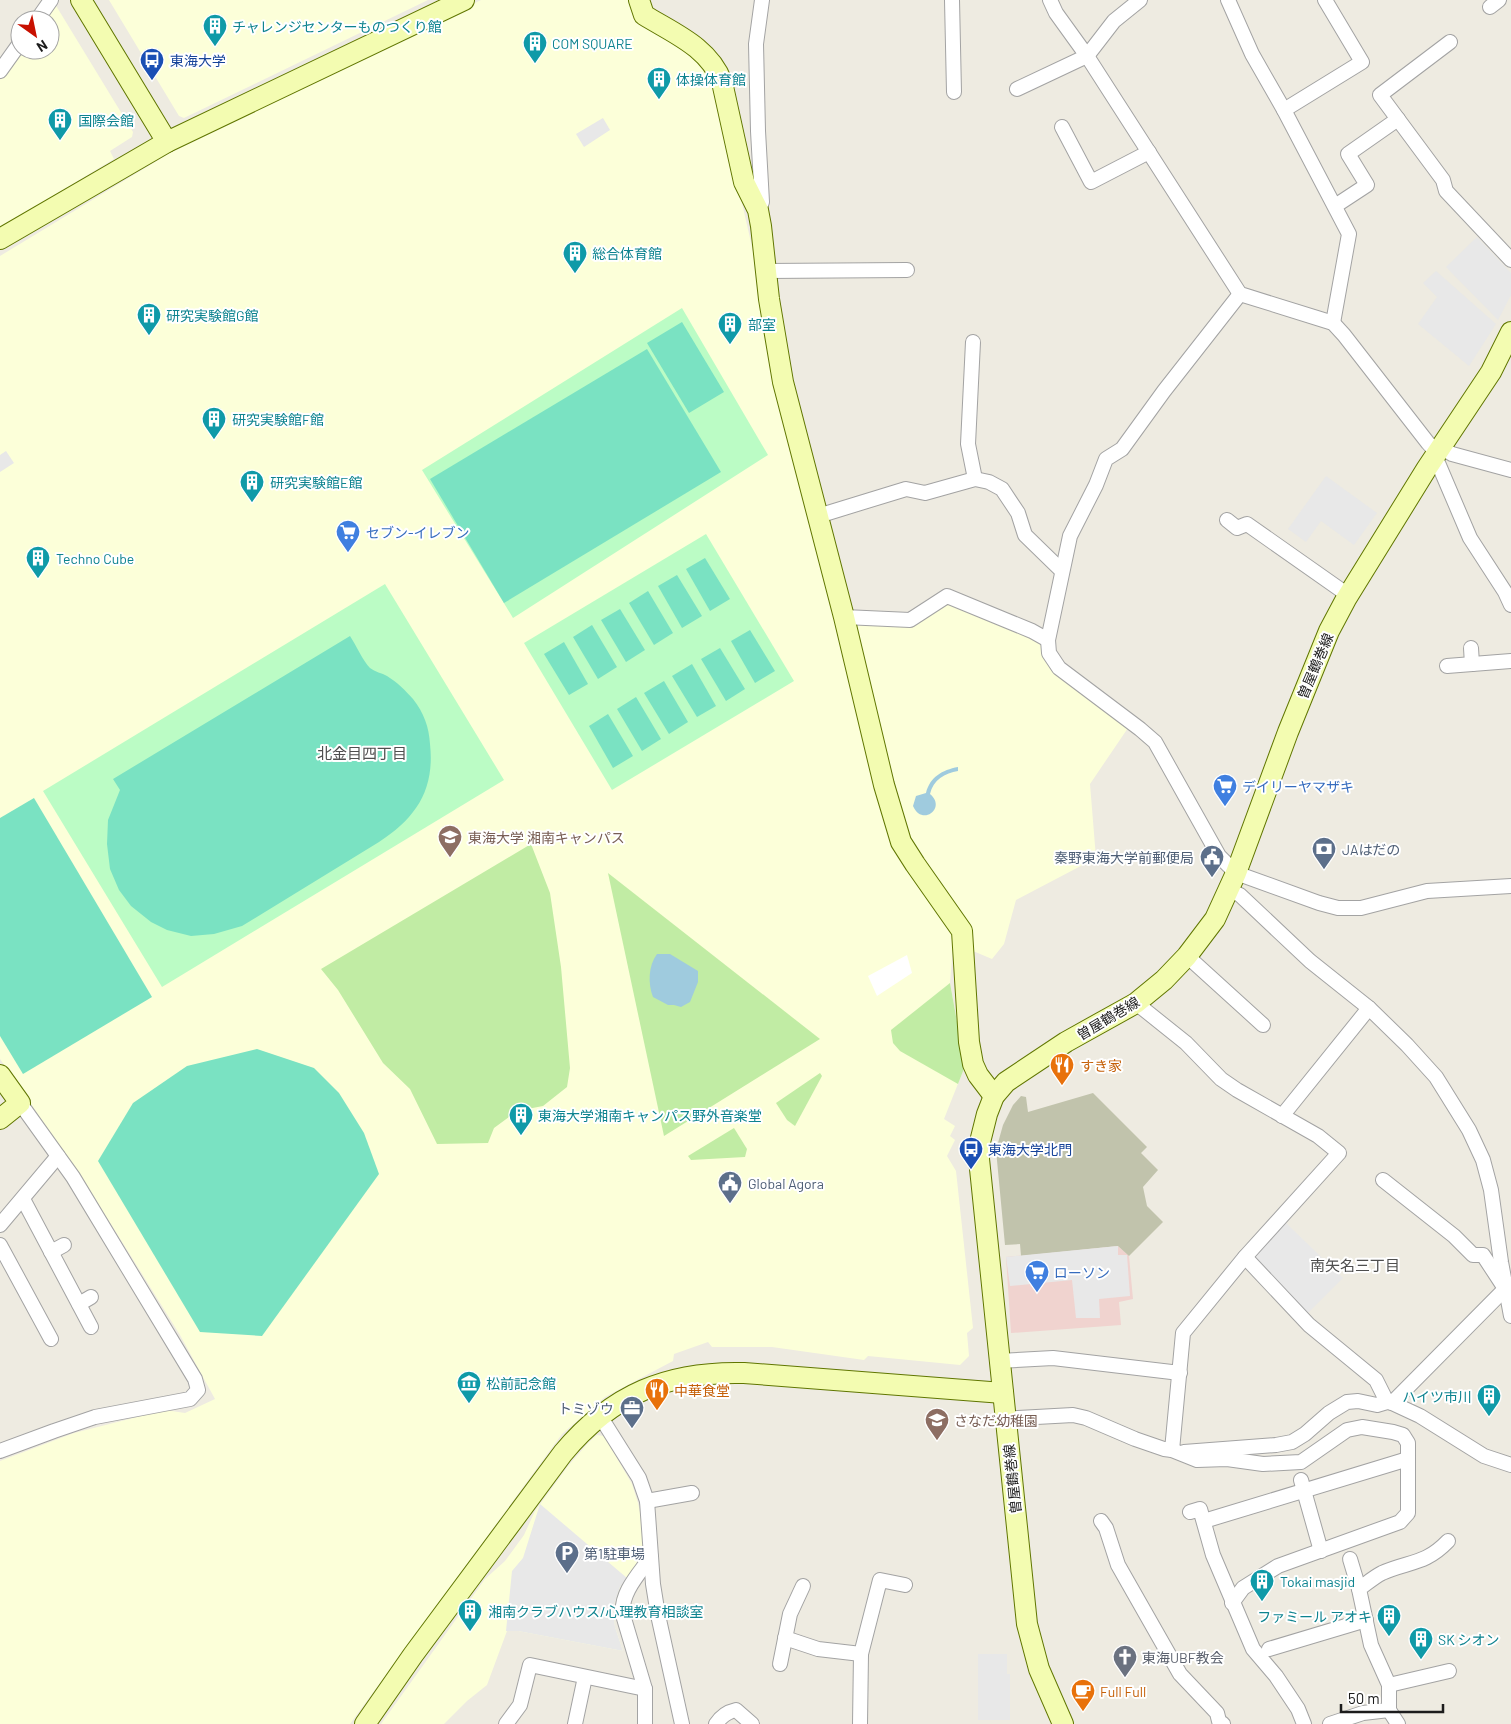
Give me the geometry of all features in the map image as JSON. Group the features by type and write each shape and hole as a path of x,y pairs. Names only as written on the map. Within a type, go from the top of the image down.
{"street":[{"path":"81,0 167,142"},
{"path":"0,239 126,164 167,142 464,0"},
{"path":"639,0 644,15 698,48 717,69 727,103 744,182 758,210 769,299 783,382 844,617 884,785 901,842 962,931 969,1042 973,1064 978,1075 994,1096"},
{"path":"758,210 762,202 756,44 762,0"},
{"path":"952,0 954,92"},
{"path":"1050,0 1056,13 1087,56 1240,294 1333,323 1344,334 1428,444 1437,452 1470,538 1505,592 1511,605"},
{"path":"1018,89 1087,56 1114,21 1140,0"},
{"path":"1228,0 1252,54 1284,110 1349,234 1333,323"},
{"path":"1284,110 1362,62 1325,0"},
{"path":"1450,42 1380,95 1443,180 1446,191 1511,260"},
{"path":"0,71 10,57"},
{"path":"1335,206 1366,185 1348,154 1398,119"},
{"path":"1062,127 1091,182 1149,152"},
{"path":"766,271 906,270"},
{"path":"1240,294 1164,391 1122,449 1106,460 1096,485 1070,536 1048,640 1049,653 1059,668 1155,742 1240,894 1310,961 1369,1008 1436,1077 1469,1130 1483,1160 1508,1286 1511,1316"},
{"name":"曽屋鶴巻線","path":"1064,1724 1040,1669 1027,1624 979,1159 982,1128 994,1096 1013,1077 1066,1042 1136,1003 1164,980 1188,956 1214,919 1232,881 1328,631 1348,595 1437,452 1491,372 1511,332"},
{"path":"973,342 968,444 975,479"},
{"path":"1437,452 1452,454 1511,470"},
{"path":"818,516 906,488 925,493 975,479 990,482 1002,489 1018,513 1025,535 1062,571"},
{"path":"1227,520 1237,528 1247,524 1348,595"},
{"path":"844,617 910,620 947,596 1032,631 1048,640"},
{"path":"1471,648 1472,664"},
{"path":"1447,666 1511,661"},
{"path":"1232,881 1338,908 1361,908 1428,891 1511,886"},
{"path":"1188,956 1263,1024"},
{"path":"1136,1003 1186,1043 1221,1078 1237,1090 1318,1136 1339,1153 1245,1257 1183,1333 1180,1373 1183,1456"},
{"path":"1282,1116 1369,1008"},
{"path":"0,1075 73,1177 195,1379 198,1390 190,1398 95,1417 54,1430 0,1452"},
{"path":"0,1120 20,1102"},
{"path":"0,1225 58,1156"},
{"path":"1383,1180 1454,1236 1473,1254 1483,1255 1508,1286"},
{"path":"23,1199 57,1249 85,1300 91,1327"},
{"path":"0,1245 8,1272 42,1310 51,1339"},
{"path":"1245,1257 1309,1325 1376,1380 1390,1402 1420,1416 1484,1456 1511,1465"},
{"path":"1183,1456 1212,1449 1267,1446 1292,1442 1305,1434 1329,1413 1347,1402 1358,1401 1377,1405 1390,1402 1508,1286"},
{"path":"999,1361 1053,1358 1180,1373"},
{"path":"365,1724 413,1655 563,1453 600,1416 633,1395 654,1386 698,1374 721,1372 1003,1393"},
{"path":"1006,1420 1073,1415 1086,1418 1134,1439 1197,1460 1227,1459 1263,1464 1302,1462 1348,1430 1362,1427 1403,1435 1408,1443 1408,1513 1400,1522 1278,1566 1243,1588 1232,1603"},
{"path":"600,1416 639,1478 647,1501 653,1584 682,1724"},
{"path":"1204,1522 1302,1485 1408,1459"},
{"path":"1302,1485 1321,1551"},
{"path":"647,1501 692,1493"},
{"path":"1190,1512 1200,1509 1213,1556 1253,1648 1276,1676 1298,1709 1304,1724"},
{"path":"1101,1522 1106,1528 1118,1565 1180,1674 1217,1713 1219,1721 1223,1724"},
{"path":"1359,1589 1381,1574 1418,1562 1439,1550 1448,1541"},
{"path":"645,1724 646,1689 623,1615 622,1606 625,1595 651,1557"},
{"path":"1350,1559 1359,1589 1371,1645 1389,1685 1389,1710 1398,1724"},
{"path":"860,1724 861,1654 880,1580 905,1585"},
{"path":"780,1664 790,1614 803,1586"},
{"path":"1269,1649 1366,1620"},
{"path":"785,1638 818,1649 861,1654"},
{"path":"506,1724 520,1705 530,1665 646,1689"},
{"path":"1389,1685 1449,1671"},
{"path":"575,1724 585,1677"},
{"path":"716,1724 720,1718 736,1710 752,1724"},
{"path":"1330,1724 1363,1713 1389,1710"}],"shaded area":[{"path":"109,0 428,0 184,118 179,116"},
{"name":"東海大学 湘南キャンパス","path":"481,0 633,0 707,68 720,106 876,793 954,934 950,983 965,1066 944,1119 955,1126 950,1136 955,1140 947,1156 956,1171 973,1328 967,1333 969,1356 960,1365 868,1356 864,1360 772,1347 712,1347 708,1342 674,1354 673,1361 605,1397 562,1434 350,1724 0,1724 0,1461 74,1433 165,1410 185,1413 215,1399 180,1335 86,1184 0,1059 0,256 173,151"},
{"path":"55,4 59,10 51,10"},
{"path":"60,12 133,132 132,137 110,151 114,159 0,228 0,80 15,60 60,60"},
{"path":"603,118 610,130 584,147 576,134"},
{"path":"1477,237 1511,273 1511,295 1498,320 1446,267"},
{"path":"1436,271 1496,324 1469,366 1418,324 1437,297 1423,283"},
{"path":"6,451 14,463 0,472 0,455"},
{"path":"1326,476 1377,513 1354,545 1321,521 1306,542 1288,529"},
{"path":"942,596 1031,625 1042,647 1130,725 1090,784 1096,858 1016,900 1004,944 992,959 973,951 972,928 909,837 852,619 896,624"},
{"path":"1093,1093 1147,1147 1141,1153 1158,1170 1143,1187 1147,1206 1163,1222 1129,1256 1118,1246 1021,1256 1020,1244 1005,1245 996,1150 1003,1125 1013,1105 1021,1096 1026,1097 1028,1112"},
{"path":"1286,1223 1343,1278 1308,1313 1252,1258"},
{"path":"1118,1246 1129,1256 1133,1299 1119,1302 1121,1325 1011,1333 1006,1257"},
{"path":"1118,1246 1118,1255 1127,1255 1130,1296 1099,1299 1100,1318 1076,1318 1072,1280 1010,1286 1006,1257"},
{"path":"597,1435 604,1436 632,1484 642,1521 644,1546 634,1568 620,1587 613,1608 615,1627 623,1651 518,1631 507,1631 487,1685 467,1701 444,1724 381,1724 485,1579 505,1561 524,1535 535,1511 568,1466"},
{"name":"第1駐車場","path":"540,1504 627,1578 620,1587 613,1608 615,1627 623,1651 518,1631 506,1631 512,1571 523,1558"},
{"path":"978,1654 1007,1654 1007,1674 1010,1674 1010,1720 978,1720"}],"green space":[{"path":"682,308 768,455 513,618 422,470"},
{"path":"682,322 724,392 689,413 647,343"},
{"path":"647,349 721,472 504,603 430,479"},
{"path":"706,534 794,681 612,790 524,643"},
{"path":"705,558 730,599 710,611 686,569"},
{"path":"677,575 702,616 682,628 658,586"},
{"path":"385,584 504,780 162,987 43,791"},
{"path":"648,591 673,633 654,645 629,603"},
{"path":"620,609 645,650 626,662 601,620"},
{"path":"592,625 617,667 598,679 573,637"},
{"path":"750,630 775,671 755,683 731,641"},
{"path":"350,636 370,668 387,676 404,690 417,704 425,720 431,760 426,789 413,813 392,833 379,842 242,926 214,934 191,936 167,930 151,922 131,906 119,890 110,869 107,844 108,820 120,790 113,779"},
{"path":"564,642 588,684 569,695 544,654"},
{"path":"720,648 745,689 726,701 701,659"},
{"path":"692,664 716,706 697,717 672,676"},
{"path":"664,681 688,722 669,734 644,693"},
{"path":"636,697 661,739 642,751 617,709"},
{"path":"608,714 633,756 613,768 589,726"},
{"path":"34,798 152,997 23,1074 0,1036 0,818"},
{"path":"531,844 550,893 561,967 570,1068 567,1087 543,1106 517,1111 494,1128 488,1143 437,1144 410,1089 383,1063 338,990 321,969"},
{"path":"608,873 820,1039 664,1136"},
{"path":"950,983 965,1066 958,1084 900,1051 893,1043 891,1030"},
{"path":"257,1049 314,1068 339,1093 364,1133 379,1174 262,1336 200,1332 98,1161 133,1103 187,1066"},
{"path":"820,1073 822,1076 795,1126 787,1120 776,1103"},
{"path":"734,1128 747,1149 745,1157 691,1160 688,1156"}],"water":[{"path":"958,767 958,771 944,775 934,785 930,794 935,799 936,805 931,813 922,815 917,812 913,806 916,796 926,793 930,783 938,775"},
{"path":"657,954 670,954 698,971 698,982 690,1002 681,1007 668,1005 653,997 650,975 652,964"}],"pier":[{"path":"907,955 912,973 877,996 868,976"}],"place":[{"name":"チャレンジセンターものつくり館","path":"215,47"},
{"name":"COM SQUARE","path":"535,64"},
{"name":"東海大学","path":"152,81"},
{"name":"体操体育館","path":"659,100"},
{"name":"国際会館","path":"60,141"},
{"name":"総合体育館","path":"575,274"},
{"name":"研究実験館G館","path":"149,336"},
{"name":"部室","path":"730,345"},
{"name":"研究実験館F館","path":"214,440"},
{"name":"研究実験館E館","path":"252,503"},
{"name":"セブン-イレブン","path":"348,553"},
{"name":"Techno Cube","path":"38,579"},
{"name":"デイリーヤマザキ","path":"1225,807"},
{"name":"東海大学 湘南キャンパス","path":"450,858"},
{"name":"JAはだの","path":"1324,870"},
{"name":"秦野東海大学前郵便局","path":"1212,878"},
{"name":"すき家","path":"1062,1086"},
{"name":"東海大学湘南キャンパス野外音楽堂","path":"521,1136"},
{"name":"東海大学北門","path":"971,1170"},
{"name":"Global Agora","path":"730,1204"},
{"name":"ローソン","path":"1037,1293"},
{"name":"松前記念館","path":"469,1404"},
{"name":"中華食堂","path":"657,1411"},
{"name":"ハイツ市川","path":"1489,1417"},
{"name":"トミゾウ","path":"632,1429"},
{"name":"さなだ幼稚園","path":"937,1441"},
{"name":"第1駐車場","path":"567,1574"},
{"name":"Tokai masjid","path":"1262,1602"},
{"name":"湘南クラブハウス/心理教育相談室","path":"470,1632"},
{"name":"ファミール アオキ","path":"1389,1637"},
{"name":"SK シオン","path":"1421,1660"},
{"name":"東海UBF教会","path":"1125,1678"},
{"name":"Full Full","path":"1083,1712"}],"district":[{"name":"北金目四丁目","path":"362,753"},
{"name":"南矢名三丁目","path":"1355,1265"}]}
